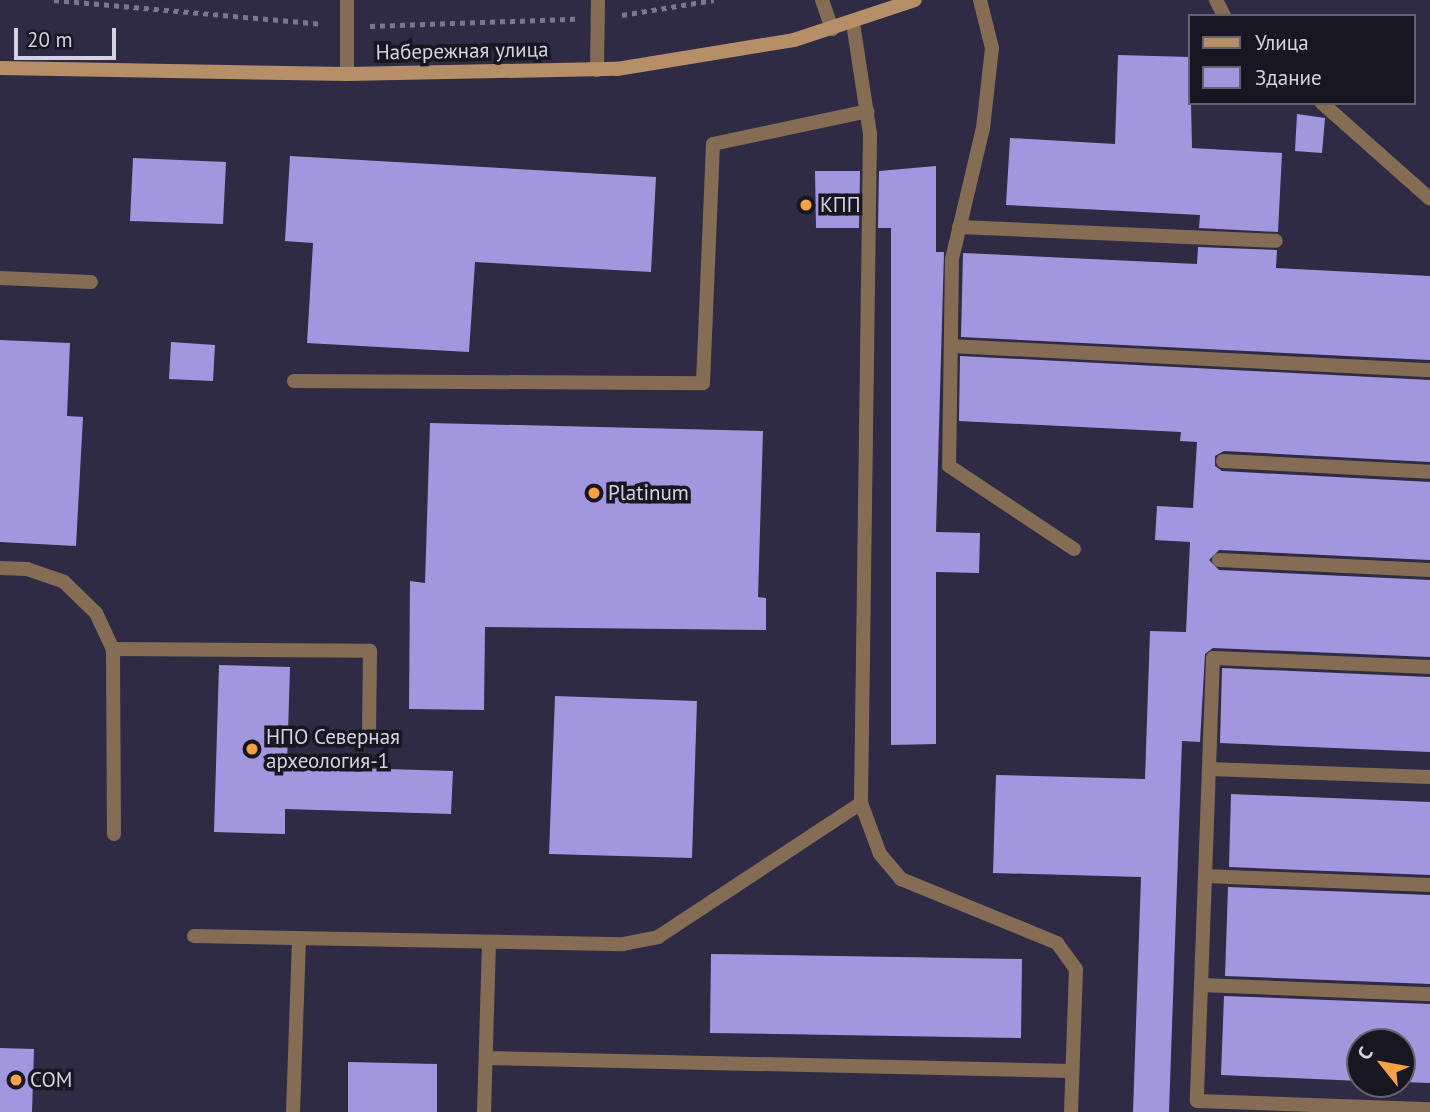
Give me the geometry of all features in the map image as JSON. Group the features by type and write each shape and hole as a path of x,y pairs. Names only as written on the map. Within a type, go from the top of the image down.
{"street":[{"name":"Набережная улица","path":"0,68 346,74 597,70 747,51 853,23 915,0"}],"lane":[{"path":"346,74 347,0"},
{"path":"597,70 598,0"},
{"path":"822,0 832,29"},
{"path":"980,0 992,48 983,128 952,259 949,466 1074,549"},
{"path":"853,23 868,111 861,803 880,854 901,879 1056,943 1076,969 1071,1112"},
{"path":"1324,105 1430,199"},
{"path":"294,381 703,383 713,144 868,111"},
{"path":"959,227 1276,241"},
{"path":"0,278 91,282"},
{"path":"951,346 1430,370"},
{"path":"1223,461 1430,472"},
{"path":"1219,560 1430,570"},
{"path":"0,568 27,569 64,582 96,613 113,649 114,834"},
{"path":"113,649 370,651 369,733"},
{"path":"1430,667 1213,658 1197,1101 1430,1109"},
{"path":"1209,769 1430,777"},
{"path":"194,936 623,944 658,937 861,803"},
{"path":"1205,876 1430,885"},
{"path":"293,1112 299,940"},
{"path":"484,1112 489,942"},
{"path":"1201,985 1430,994"},
{"path":"486,1058 1072,1071"}],"path":[{"path":"54,0 347,26 598,19 714,0"}],"building":[{"path":"1118,55 1188,57 1188,105 1191,105 1192,148 1282,153 1278,232 1199,228 1200,215 1006,205 1010,138 1115,144"},
{"path":"1297,114 1325,118 1322,153 1295,151"},
{"path":"290,156 656,177 651,272 475,262 469,352 307,343 313,243 285,241"},
{"path":"133,158 226,162 223,224 130,221"},
{"path":"936,166 936,252 944,252 936,532 980,533 979,573 936,572 936,744 891,745 891,228 878,228 879,171"},
{"path":"815,171 860,171 859,228 816,228"},
{"path":"1198,247 1277,250 1276,268 1430,276 1430,360 961,337 963,253 1197,264"},
{"path":"0,340 70,343 67,416 83,417 76,546 0,542"},
{"path":"171,342 215,345 213,381 169,379"},
{"path":"960,356 1430,380 1430,462 1224,451 1215,456 1215,466 1222,471 1430,482 1430,560 1219,550 1209,560 1219,570 1430,580 1430,657 1213,648 1205,654 1200,742 1182,741 1169,1112 1133,1112 1141,877 993,873 996,775 1145,779 1150,631 1186,632 1190,542 1155,540 1157,506 1193,508 1197,442 1180,441 1181,432 959,421"},
{"path":"430,423 763,431 758,597 766,598 766,630 485,627 484,710 409,709 410,581 425,583"},
{"name":"НПО Северная археология-1","path":"219,665 290,667 287,766 453,771 451,814 285,809 285,834 214,832"},
{"path":"1222,668 1430,677 1430,752 1220,743"},
{"path":"555,696 697,701 692,858 549,854"},
{"path":"1231,794 1430,802 1430,875 1229,867"},
{"path":"1228,887 1430,895 1430,984 1225,976"},
{"path":"711,954 1022,959 1021,1038 710,1033"},
{"path":"1224,996 1430,1004 1430,1083 1416,1082 1416,1028 1346,1028 1346,1080 1221,1075"},
{"name":"СОМ","path":"0,1048 34,1049 32,1112 0,1112"},
{"path":"348,1062 437,1064 437,1112 348,1112"}],"place":[{"name":"КПП","path":"806,205"},
{"name":"Platinum","path":"594,493"},
{"name":"НПО Северная археология-1","path":"252,749"},
{"name":"СОМ","path":"16,1080"}]}
